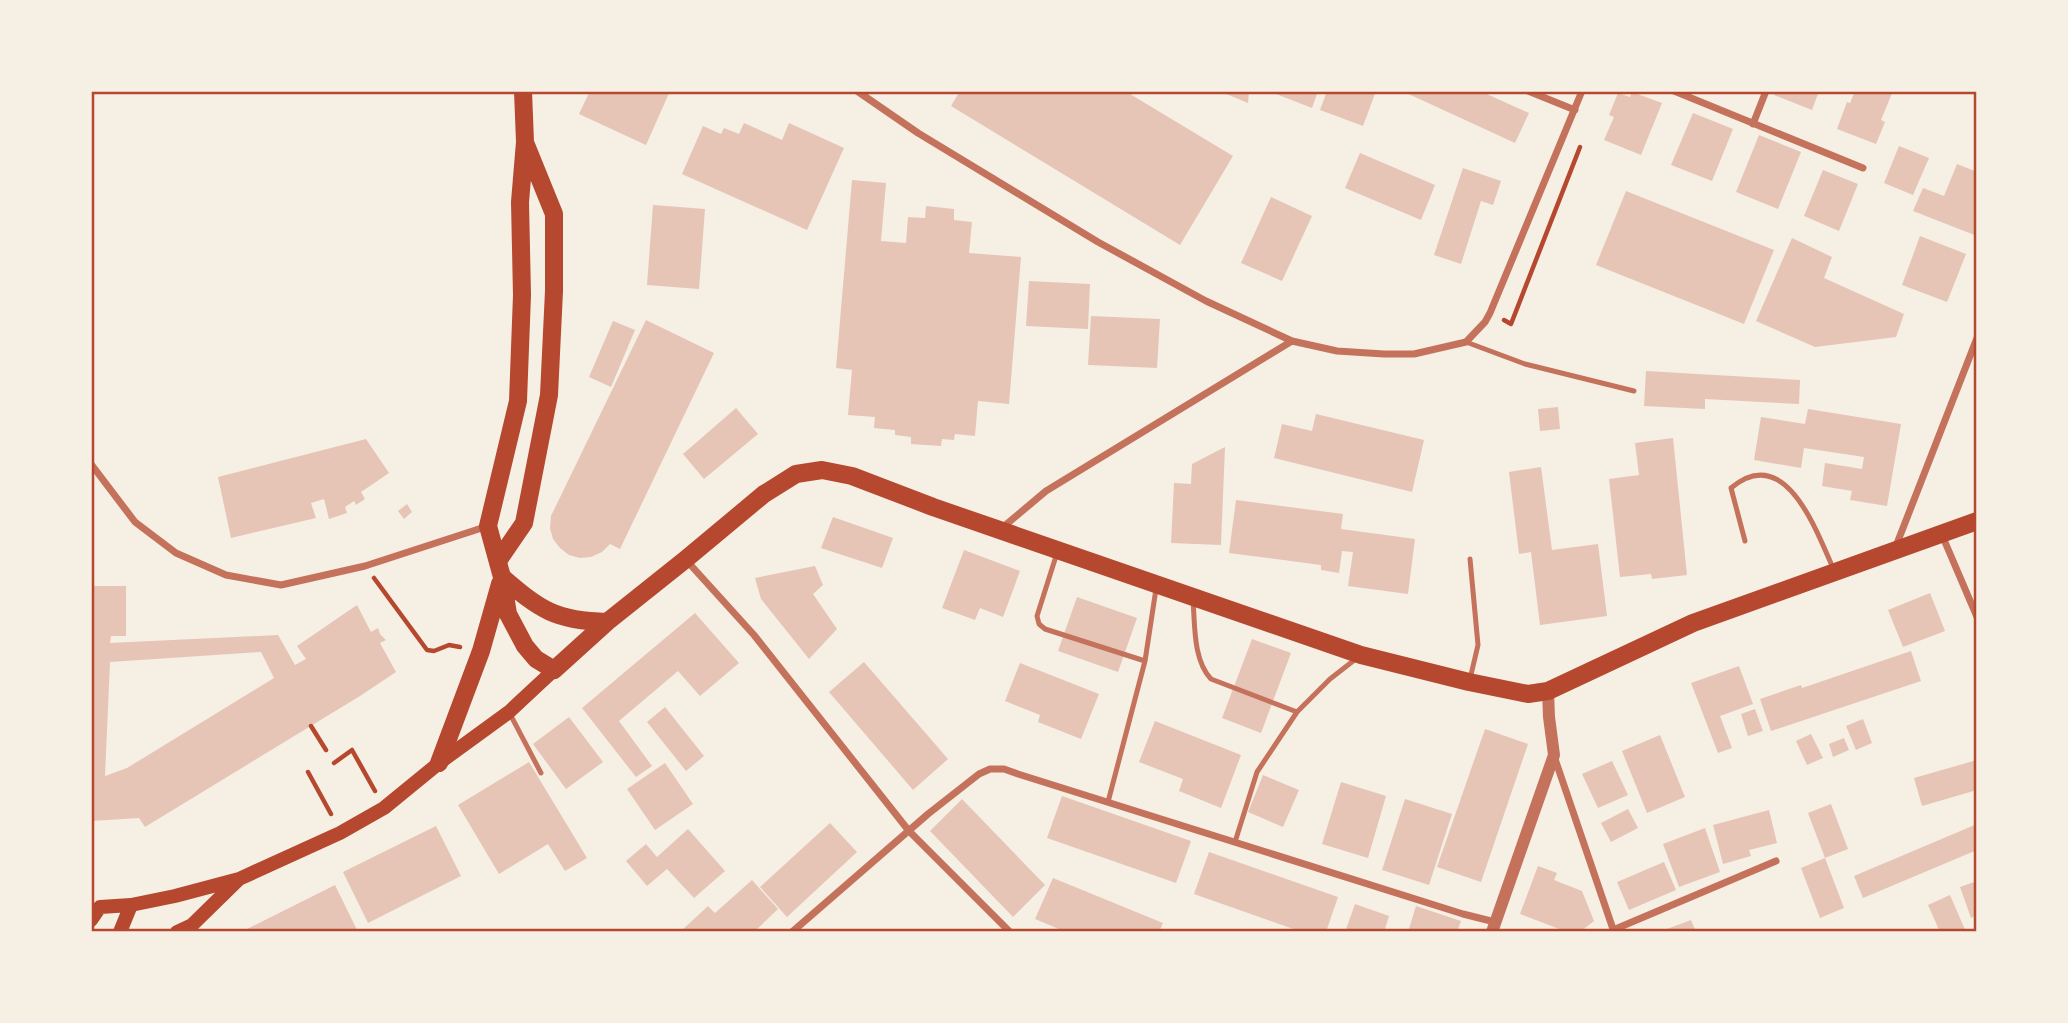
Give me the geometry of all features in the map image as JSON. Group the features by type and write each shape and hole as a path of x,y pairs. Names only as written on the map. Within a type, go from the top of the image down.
{"main road":[{"path":"523,91 525,142 520,202 522,295 518,401 488,526 500,569 508,614 524,646 536,659 554,670"},
{"path":"439,763 481,651 500,569 524,523 549,395 554,291 554,214 525,142"},
{"path":"91,920 95,908 131,905 239,879 340,832 384,808 439,763 509,712 607,622 764,494 796,474 822,470 852,476 933,507 1361,655 1528,694 1548,691 1693,623 1977,521"},
{"path":"500,569 529,600 556,616 582,622 607,622"},
{"path":"177,932 192,925 239,879"},
{"path":"120,932 131,905"}],"street":[{"path":"857,91 918,133 1098,242 1206,302 1292,341 1337,351 1384,354 1414,354 1466,342 1485,322 1582,91"},
{"path":"1528,91 1575,110"},
{"path":"1674,91 1863,168"},
{"path":"1754,124 1766,91"},
{"path":"1894,550 1977,338"},
{"path":"1000,529 1046,491 1292,341"},
{"path":"91,464 135,522 176,553 226,575 281,585 365,566 488,526"},
{"path":"1942,534 1977,617"},
{"path":"686,559 754,635 909,831 1010,932"},
{"path":"1548,691 1554,755 1614,931 1776,861"},
{"path":"792,932 909,831 979,774 990,769 1004,769 1463,914 1494,927 1554,755"}],"lane":[{"path":"1466,342 1525,364 1634,391"},
{"path":"1745,541 1731,488 1753,475 1768,475 1782,481 1795,493 1834,571"},
{"path":"1058,550 1037,616 1039,624 1045,629 1145,661"},
{"path":"1469,682 1478,645 1470,559"},
{"path":"1108,802 1145,661 1156,584"},
{"path":"1193,597 1203,671 1211,679 1297,712"},
{"path":"1235,842 1257,772 1297,712 1330,679 1361,655"},
{"path":"509,712 541,773"}],"path":[{"path":"1490,313 1511,324 1582,143"},
{"path":"365,566 427,650 434,651 449,645 481,651"},
{"path":"311,726 326,750"},
{"path":"334,763 352,750 384,808"},
{"path":"308,772 340,832"}],"building":[{"path":"590,91 670,91 646,145 579,114"},
{"path":"960,91 1125,91 1233,156 1180,245 951,106"},
{"path":"1219,91 1249,91 1248,103"},
{"path":"1277,91 1318,91 1312,108 1276,94"},
{"path":"1327,91 1376,91 1363,126 1320,110"},
{"path":"1402,91 1480,91 1529,113 1515,143"},
{"path":"1776,91 1819,91 1812,110 1774,95"},
{"path":"1855,91 1893,91 1881,120 1885,122 1876,144 1837,129 1847,102 1850,103"},
{"path":"1632,92 1662,103 1641,155 1604,140 1614,117 1609,115 1618,93 1630,97"},
{"path":"1693,113 1733,129 1712,181 1671,165"},
{"path":"744,123 782,140 789,123 844,148 807,230 682,174 703,126 721,134 724,128 739,134"},
{"path":"1759,135 1801,152 1778,209 1736,192"},
{"path":"1899,146 1929,158 1913,195 1884,183"},
{"path":"1360,153 1435,185 1421,220 1345,188"},
{"path":"1957,164 1977,172 1977,236 1913,211 1923,188 1944,196"},
{"path":"1463,168 1501,181 1493,205 1481,201 1461,264 1434,255"},
{"path":"1823,170 1858,184 1839,231 1804,216"},
{"path":"852,180 886,183 881,241 906,243 908,217 925,218 926,206 954,209 954,220 972,222 969,253 1021,257 1009,404 978,401 975,436 955,434 954,440 942,439 941,446 911,444 911,437 895,435 895,430 874,428 875,417 848,415 852,370 836,368"},
{"path":"1626,191 1774,250 1744,324 1596,265"},
{"path":"1271,197 1312,216 1282,281 1241,263"},
{"path":"653,205 705,209 699,289 647,285"},
{"path":"1920,236 1966,254 1947,302 1902,285"},
{"path":"1792,238 1832,257 1824,278 1904,314 1896,337 1815,347 1756,321"},
{"path":"1029,281 1090,284 1088,329 1026,326"},
{"path":"1091,316 1160,319 1157,368 1088,365"},
{"path":"646,320 714,353 620,549 610,544 591,557 569,555 553,539 551,516"},
{"path":"613,321 635,330 611,387 589,377"},
{"path":"1646,371 1800,380 1799,404 1705,399 1705,409 1644,406"},
{"path":"1558,407 1560,429 1540,431 1538,409"},
{"path":"736,408 758,434 704,479 683,454"},
{"path":"1808,409 1901,424 1887,506 1850,500 1852,491 1822,486 1825,463 1862,469 1864,457 1804,448 1801,468 1754,460 1761,417 1805,424"},
{"path":"1316,414 1424,440 1412,492 1274,458 1282,424 1312,431"},
{"path":"1673,438 1687,575 1652,579 1651,574 1620,577 1609,479 1639,475 1635,443"},
{"path":"366,439 389,473 361,492 365,499 356,505 354,501 345,507 347,513 329,519 324,499 311,503 316,518 231,538 218,477"},
{"path":"1225,447 1221,545 1171,543 1174,483 1191,484 1192,464"},
{"path":"1541,467 1552,550 1598,544 1607,616 1540,625 1531,552 1519,554 1509,472"},
{"path":"1236,500 1343,514 1341,529 1415,539 1408,594 1348,586 1353,552 1342,551 1339,573 1321,570 1321,565 1229,553"},
{"path":"407,504 412,512 404,519 398,511"},
{"path":"833,517 893,538 882,568 821,548"},
{"path":"964,550 1020,571 1003,617 980,608 975,620 942,608"},
{"path":"815,566 823,585 813,594 837,629 809,659 761,599 755,578"},
{"path":"91,586 126,586 126,636 111,636 110,643 278,635 295,665 306,659 297,646 357,605 371,632 378,628 386,640 380,643 396,672 360,696 145,827 139,818 91,821","holes":["261,652 274,678 127,768 105,776 110,662"]},
{"path":"1930,593 1945,631 1903,647 1888,610"},
{"path":"1077,597 1137,618 1118,672 1058,651"},
{"path":"695,613 739,663 700,696 678,671 619,721 652,766 636,777 582,708"},
{"path":"1252,639 1291,653 1261,733 1222,718"},
{"path":"1911,651 1921,681 1771,731 1760,699 1801,685 1802,688"},
{"path":"864,662 948,759 913,790 829,692"},
{"path":"1020,663 1099,694 1081,739 1038,722 1040,715 1005,701"},
{"path":"1739,666 1753,704 1720,716 1732,748 1718,753 1691,683"},
{"path":"665,707 704,756 686,771 647,722"},
{"path":"1755,709 1763,731 1748,736 1741,714"},
{"path":"569,717 603,762 566,789 533,744"},
{"path":"1863,719 1872,743 1856,750 1846,726"},
{"path":"1155,721 1241,755 1221,808 1179,791 1183,779 1139,762"},
{"path":"1485,729 1528,744 1481,882 1437,867"},
{"path":"1811,734 1823,758 1807,765 1796,741"},
{"path":"1660,735 1685,797 1647,813 1622,751"},
{"path":"1844,738 1849,750 1833,757 1829,744"},
{"path":"1977,760 1977,790 1922,806 1914,778"},
{"path":"1612,761 1628,795 1598,808 1582,774"},
{"path":"529,762 587,858 565,871 548,844 499,874 458,805"},
{"path":"665,763 693,804 655,830 627,789"},
{"path":"1263,775 1299,790 1283,827 1248,812"},
{"path":"1341,782 1386,796 1368,858 1322,844"},
{"path":"1062,796 1191,841 1176,883 1047,838"},
{"path":"962,799 1045,885 1013,917 930,831"},
{"path":"1405,799 1452,814 1429,885 1382,870"},
{"path":"1831,804 1848,849 1825,858 1808,813"},
{"path":"1628,809 1638,828 1611,842 1601,823"},
{"path":"1769,810 1777,843 1749,850 1751,856 1723,864 1713,825"},
{"path":"830,823 857,852 787,917 760,887"},
{"path":"1977,824 1977,850 1863,898 1854,876"},
{"path":"436,826 461,876 368,923 343,872"},
{"path":"1705,828 1720,872 1679,887 1663,844"},
{"path":"688,829 725,871 694,898 667,869 647,886 626,861 646,844 657,857"},
{"path":"1209,852 1338,897 1326,932 1302,932 1194,894"},
{"path":"1825,858 1844,908 1820,918 1801,868"},
{"path":"1664,862 1676,890 1629,910 1617,882"},
{"path":"1538,866 1557,873 1554,880 1582,891 1594,921 1580,932 1567,932 1520,914"},
{"path":"1053,878 1163,923 1159,932 1066,932 1035,919"},
{"path":"752,880 778,909 754,932 680,932 708,906 715,913"},
{"path":"1977,881 1977,915 1971,918 1960,887"},
{"path":"335,885 358,932 241,932"},
{"path":"1950,895 1966,932 1940,932 1928,905"},
{"path":"1355,904 1389,916 1384,932 1345,932"},
{"path":"1416,906 1461,921 1457,932 1408,932"},
{"path":"1691,920 1696,932 1659,932"}]}
